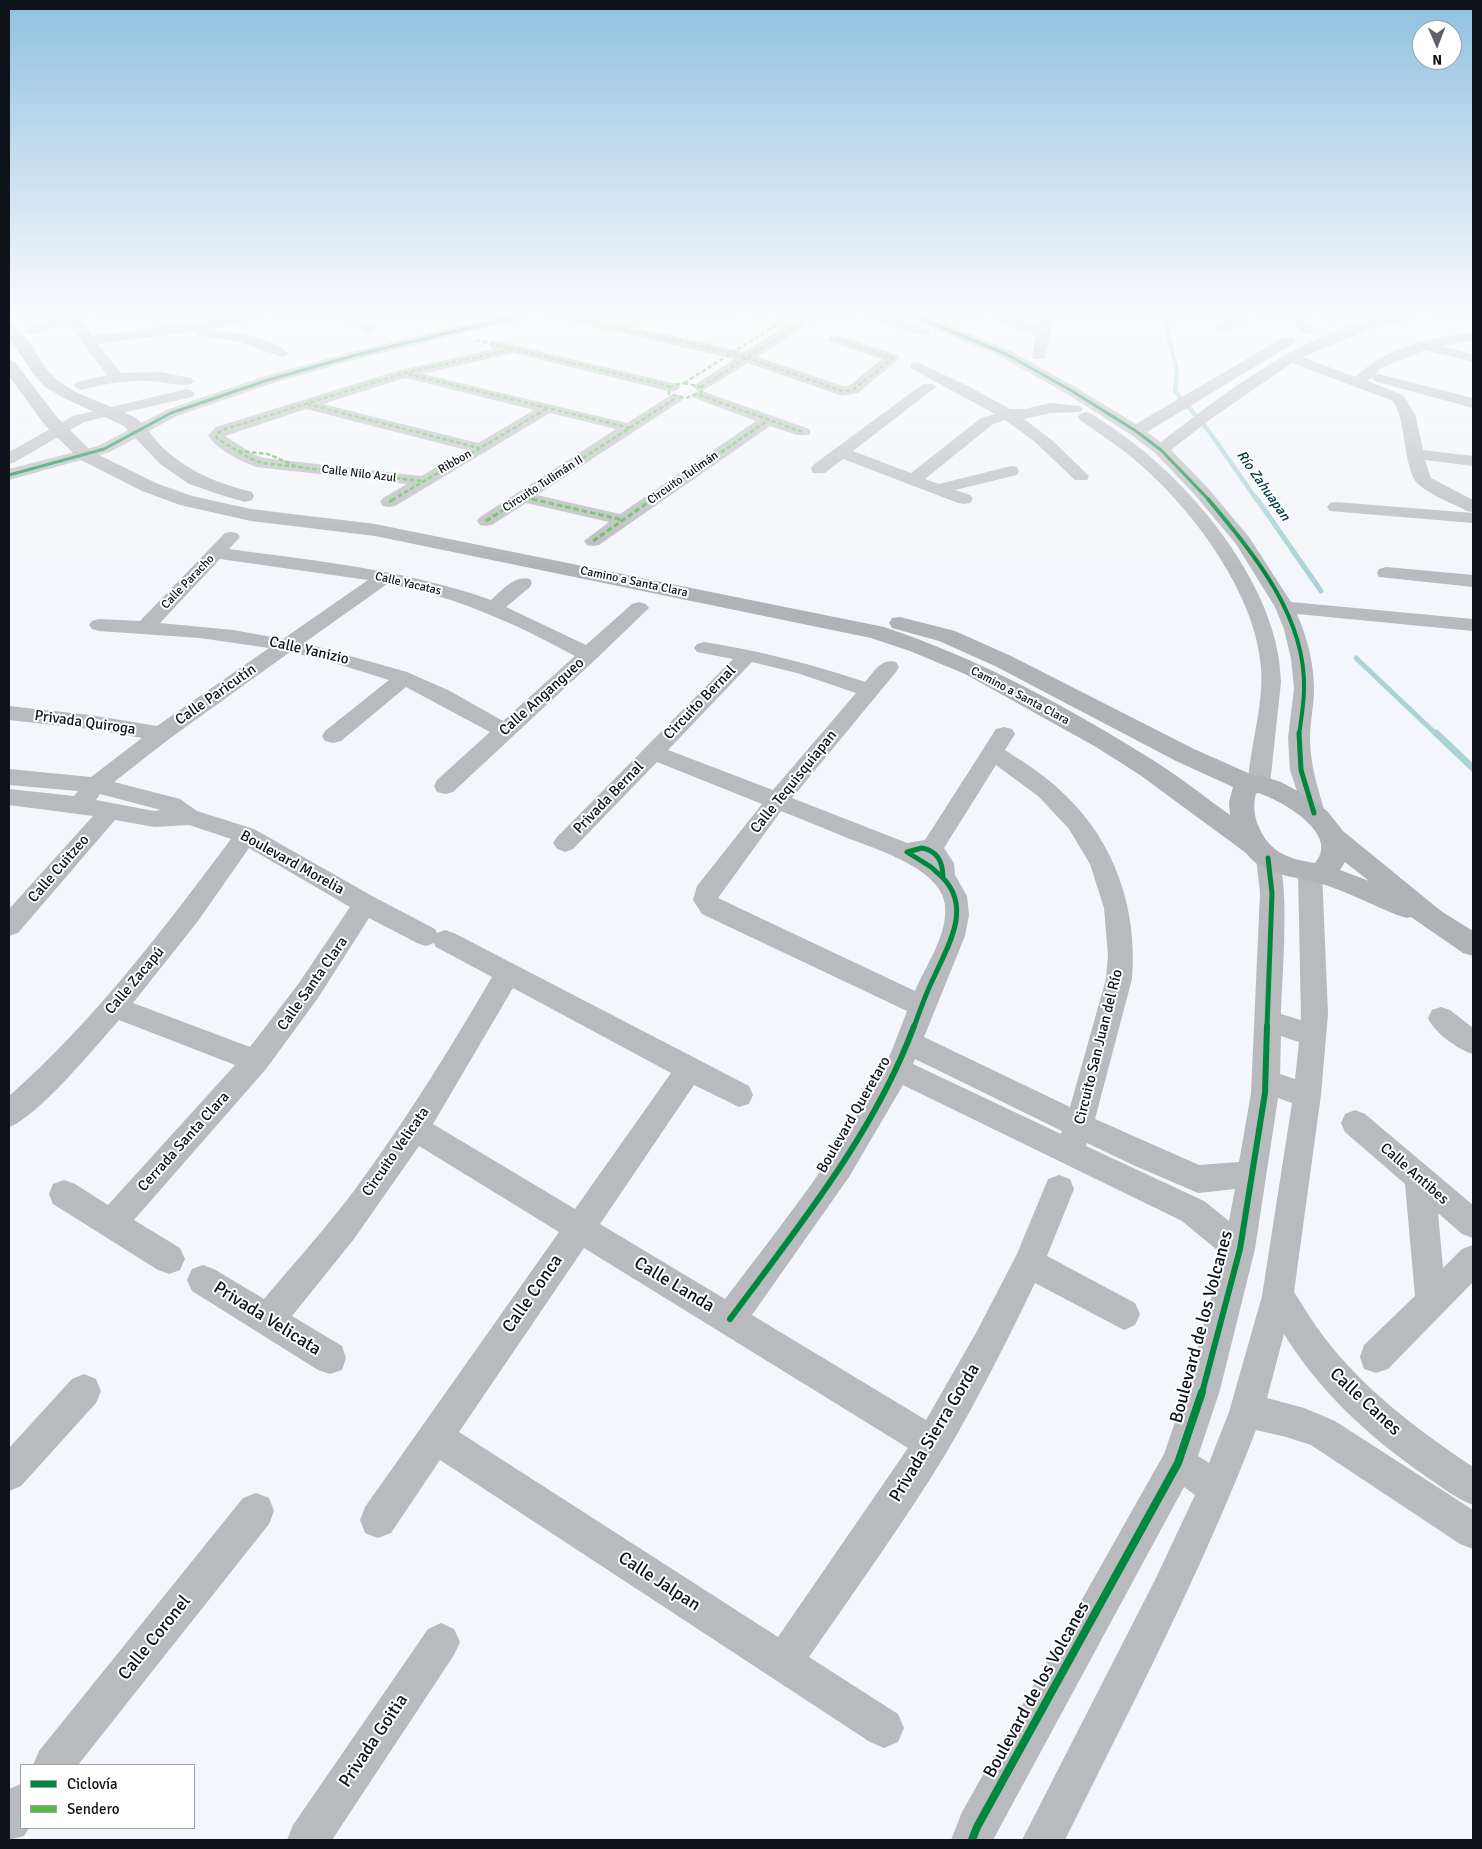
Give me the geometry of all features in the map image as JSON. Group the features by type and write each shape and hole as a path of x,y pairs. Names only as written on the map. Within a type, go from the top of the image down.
{"main road":[{"name":"Camino a Santa Clara","path":"34,398 50,420 85,455 149,487 187,501 251,515 375,530 492,553 876,632 918,646 973,669 1104,741 1150,769 1262,853 1316,873"},
{"name":"Camino a Santa Clara","path":"80,398 129,421 142,431 152,448 188,478 211,488 257,499 390,515 579,553 884,618 947,636 1003,660 1185,755 1255,785 1280,792 1314,813 1328,828 1334,838"},
{"path":"1255,785 1245,788 1242,794 1242,804 1244,820 1262,853"},
{"path":"1316,873 1331,866 1336,854 1334,838"},
{"path":"1334,838 1431,918 1473,945"},
{"path":"1316,873 1431,918"}],"street":[{"path":"9,460 59,428 79,419 170,398"},
{"path":"9,475 85,455 120,442 178,410 214,398"},
{"name":"Calle Nilo Azul","path":"325,398 222,430 216,435 218,440 262,463 422,481"},
{"path":"507,398 630,428"},
{"name":"Circuito Tulimán II","path":"486,521 630,428 666,398"},
{"path":"717,398 768,420 803,432"},
{"path":"820,469 912,398"},
{"path":"981,398 1035,434 1081,476"},
{"path":"1008,415 1012,408 1029,398"},
{"path":"1043,398 1050,408"},
{"path":"1050,398 1075,410 1136,454 1192,509 1234,567 1256,607 1267,642 1270,665 1269,700 1255,785"},
{"path":"1084,398 1136,431 1161,450 1202,491 1243,541 1285,607 1294,629 1302,670 1302,706 1299,738 1301,770 1314,813"},
{"path":"1136,431 1193,398"},
{"path":"1161,450 1230,398"},
{"path":"1398,398 1404,404 1415,454 1424,482 1473,507"},
{"path":"1454,398 1473,403"},
{"path":"306,404 479,448"},
{"path":"1404,404 1473,411"},
{"name":"Ribbon","path":"389,502 548,408"},
{"path":"913,480 988,422 1008,415 1025,414 1050,408 1075,410"},
{"name":"Circuito Tulimán","path":"593,541 768,420"},
{"path":"842,453 964,500"},
{"path":"1415,454 1473,461"},
{"path":"937,489 1011,471"},
{"path":"522,497 623,520"},
{"path":"1336,507 1473,518"},
{"name":"Calle Paracho","path":"145,627 231,537"},
{"name":"Calle Yacatas","path":"216,553 384,577 454,594 527,622 589,655"},
{"path":"1386,573 1473,581"},
{"name":"Calle Paricutín","path":"80,805 95,785 161,734 384,577"},
{"path":"493,608 523,583"},
{"path":"1285,607 1473,625"},
{"name":"Calle Angangueo","path":"445,786 639,608"},
{"name":"Calle Yanizio","path":"99,625 211,632 287,644 404,678 453,702 505,731"},
{"name":"Circuito Bernal","path":"704,648 748,654 803,668 869,690"},
{"name":"Circuito Bernal","path":"653,752 748,654"},
{"path":"1270,665 1302,670"},
{"name":"Calle Tequisquiapan","path":"889,667 777,801 706,893 705,900 711,907 921,1006"},
{"path":"333,736 404,678"},
{"path":"1269,700 1302,706"},
{"name":"Privada Quiroga","path":"9,713 90,722 161,734"},
{"name":"Circuito San Juan del Río","path":"931,849 998,743 1033,780 1061,804 1084,832 1113,891 1120,917 1121,954 1119,980 1075,1138"},
{"path":"653,752 908,852 943,878"},
{"name":"Privada Bernal","path":"565,843 653,752"},
{"name":"Boulevard Morelia","path":"9,777 95,785 172,805 189,817 246,835 365,904 508,973"},
{"name":"Boulevard Morelia","path":"9,797 80,805 154,819 189,817"},
{"name":"Calle Cuitzeo","path":"9,926 110,811"},
{"name":"Calle Zacapú","path":"9,1114 52,1075 114,1007 190,914 246,835"},
{"path":"908,852 923,847 931,849 940,858 943,866 943,878"},
{"name":"Boulevard de los Volcanes","path":"972,1840 977,1827 1178,1463 1204,1390 1240,1249 1253,1174 1265,1082 1272,893 1262,853"},
{"path":"1043,1840 1168,1593 1216,1488 1246,1412 1278,1296 1307,1095 1315,1014 1316,873"},
{"name":"Boulevard Queretaro","path":"730,1319 844,1163 897,1069 921,1006 957,924 957,906 954,891 943,878"},
{"name":"Calle Santa Clara","path":"256,1061 293,1014 337,952 365,904"},
{"path":"508,973 739,1095"},
{"name":"Circuito Velicata","path":"268,1320 343,1228 415,1128 466,1047 508,973"},
{"path":"114,1007 256,1061"},
{"path":"1441,1018 1473,1043"},
{"path":"1267,1021 1313,1035"},
{"path":"907,1042 1075,1138 1193,1211 1240,1249"},
{"name":"Cerrada Santa Clara","path":"111,1223 178,1151 256,1061"},
{"name":"Calle Conca","path":"378,1520 689,1069"},
{"path":"897,1069 1075,1138 1143,1156 1198,1178 1253,1174"},
{"path":"1265,1082 1307,1095"},
{"name":"Calle Antibes","path":"1355,1124 1473,1224"},
{"name":"Calle Landa","path":"415,1128 932,1443"},
{"path":"1193,1211 1198,1178"},
{"path":"1419,1178 1431,1302"},
{"name":"Privada Sierra Gorda","path":"783,1662 864,1546 932,1443 989,1343 1029,1263 1059,1189"},
{"path":"64,1194 169,1259"},
{"path":"1376,1357 1473,1260"},
{"path":"1029,1263 1124,1314"},
{"name":"Privada Velicata","path":"203,1280 330,1358"},
{"name":"Calle Canes","path":"1278,1296 1324,1364 1365,1406 1415,1448 1473,1487"},
{"path":"9,1474 84,1391"},
{"path":"1246,1412 1301,1423 1323,1433 1473,1531"},
{"name":"Calle Jalpan","path":"435,1437 884,1728"},
{"path":"1178,1463 1216,1488"},
{"name":"Calle Coronel","path":"54,1764 256,1511"},
{"name":"Privada Goitia","path":"308,1840 441,1642"},
{"path":"9,1821 20,1807"},
{"path":"9,1830 15,1840"}],"waterway":[{"name":"Río Zahuapan","path":"1181,398 1208,430 1257,500"},
{"name":"Río Zahuapan","path":"1257,499 1321,591"},
{"name":"Río Zahuapan","path":"1356,658 1437,735"},
{"name":"Río Zahuapan","path":"1436,733 1473,768"}],"marked path":[{"path":"324,398 222,430 216,435 218,439 249,458 262,463 421,481"},
{"path":"508,398 630,428"},
{"path":"486,521 676,398"},
{"path":"708,398 803,432"},
{"path":"307,404 479,448"},
{"path":"389,502 548,408"},
{"path":"593,541 768,420"},
{"path":"238,451 268,454 295,466"},
{"path":"522,497 623,520"}],"cycle path":[{"path":"9,475 32,467 104,449 124,440 171,413 212,398"},
{"path":"1084,398 1136,431 1161,450 1201,491 1243,541 1285,607 1294,629 1301,659 1304,688 1299,738 1301,770 1314,813"},
{"path":"730,1319 818,1198 878,1104 901,1061 934,977 948,947 957,915 955,896 951,887 945,880 939,873 907,852 922,848 934,852 942,863 943,870 943,878"},
{"path":"972,1840 977,1827 1178,1463 1203,1390 1240,1249 1265,1093 1272,893 1268,858"}]}
